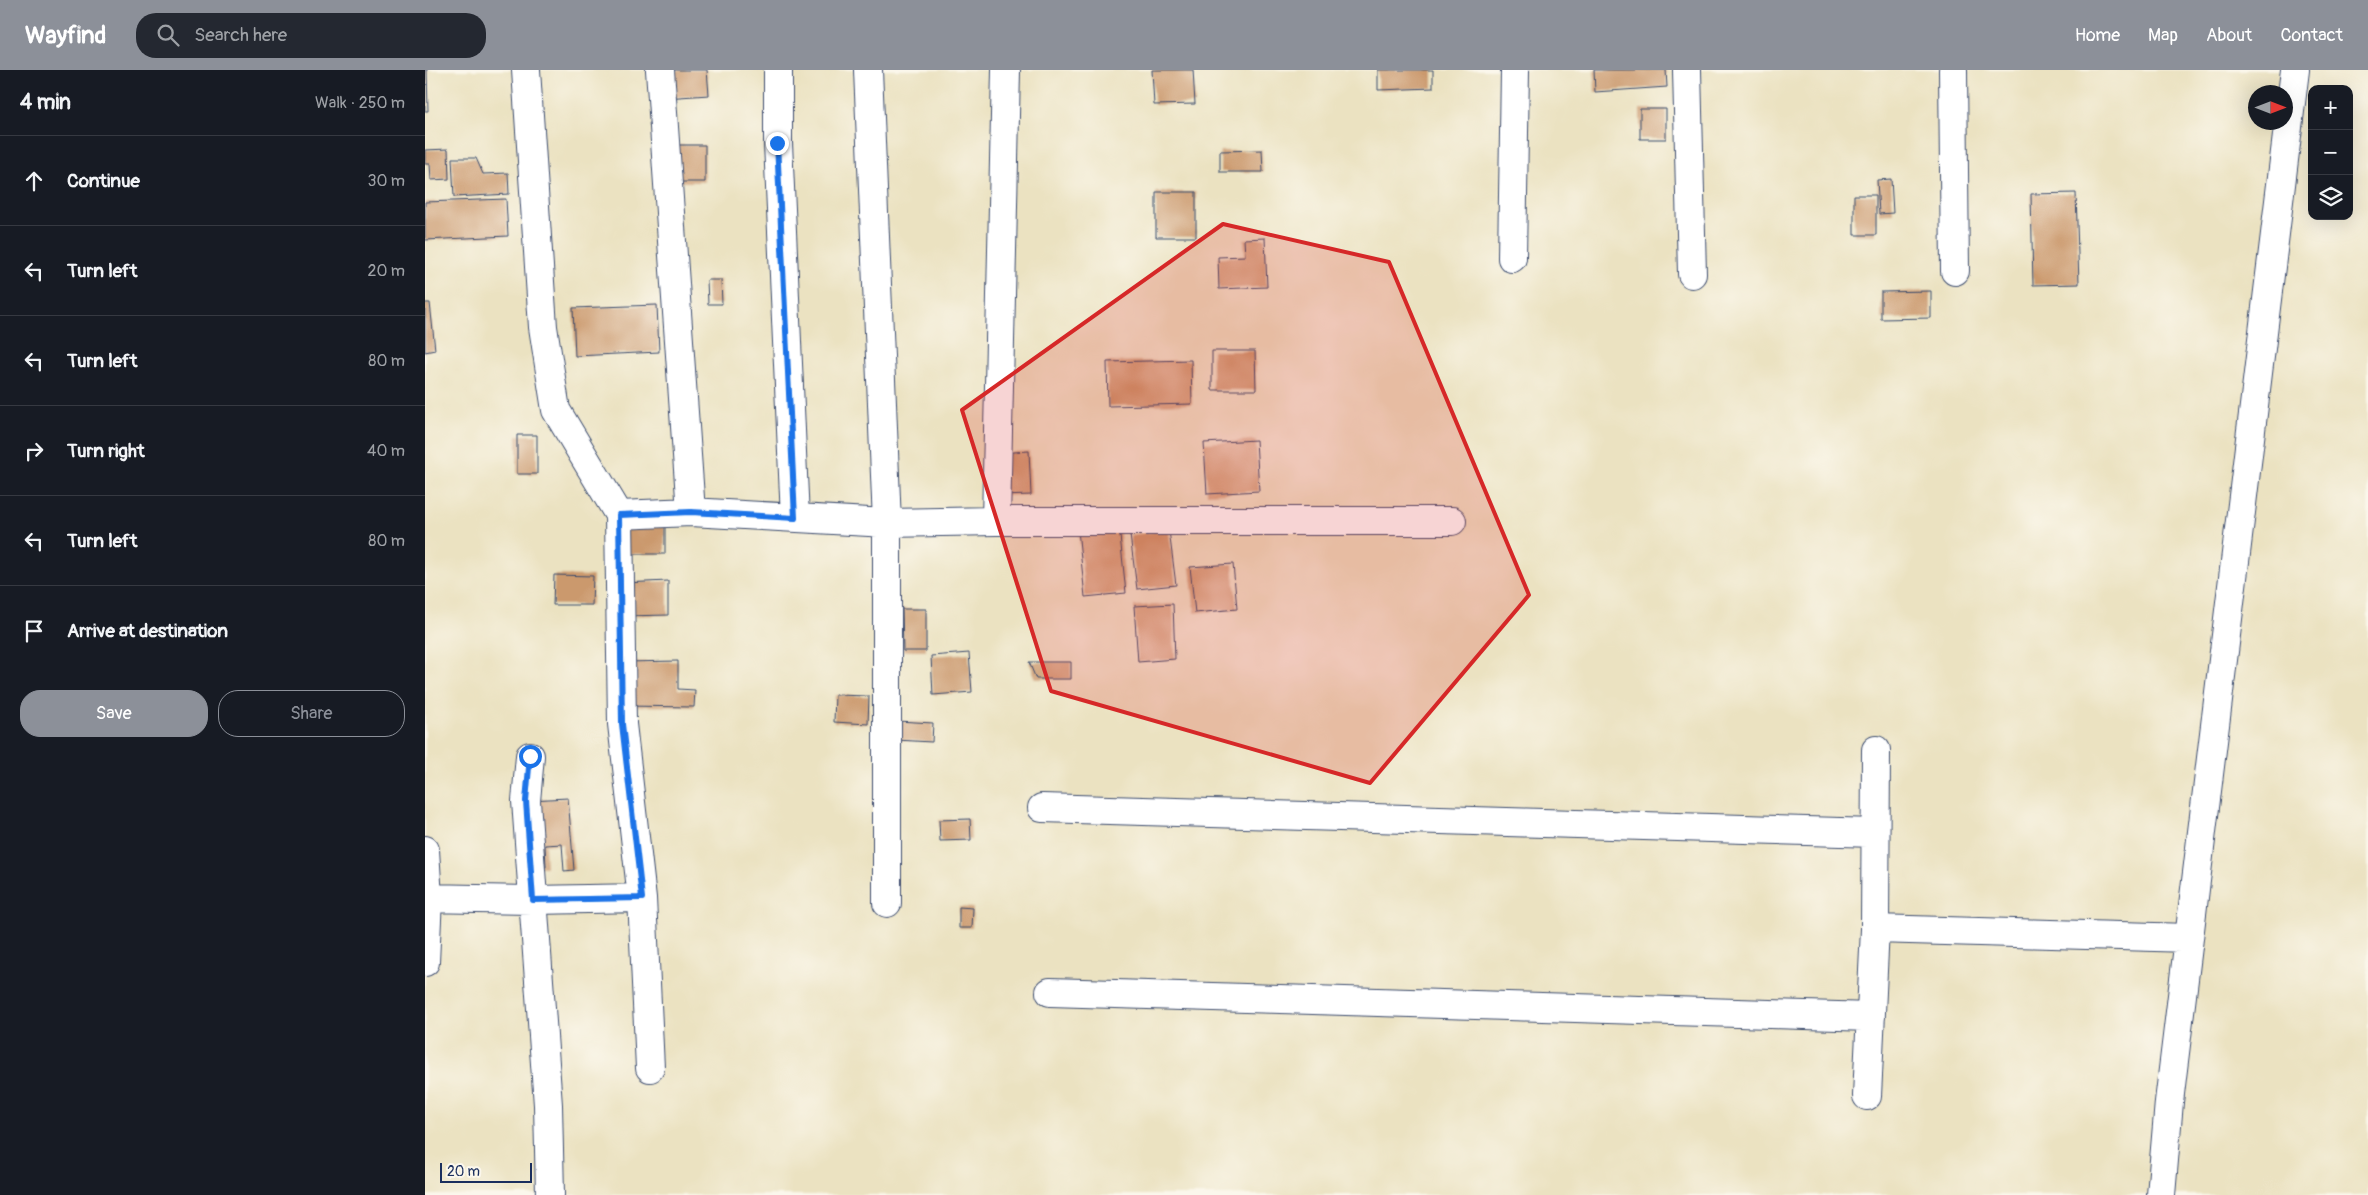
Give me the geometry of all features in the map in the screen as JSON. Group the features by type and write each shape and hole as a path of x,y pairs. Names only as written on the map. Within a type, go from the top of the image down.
{"street":[{"path":"526,70 543,326 556,410 619,515 622,724 642,898 650,1068"},
{"path":"660,70 691,512"},
{"path":"777,70 777,143 795,518"},
{"path":"868,70 887,523 887,903"},
{"path":"996,520 1006,70"},
{"path":"1512,258 1515,70"},
{"path":"1687,70 1692,274"},
{"path":"1953,70 1955,271"},
{"path":"2161,1195 2169,1102 2295,70"},
{"path":"619,515 691,512 887,523 996,520 1452,520"},
{"path":"1867,1096 1875,929 1876,750"},
{"path":"530,756 526,801 548,1105 550,1195"},
{"path":"1042,808 1875,833"},
{"path":"425,850 427,898 425,962"},
{"path":"427,898 533,900 642,898"},
{"path":"1875,929 2189,938"},
{"path":"1050,992 1871,1017"}],"highlighted area":[{"path":"1223,224 1389,262 1529,595 1370,783 1051,691 962,410"}],"building":[{"path":"425,70 427,70 428,111 425,111"},
{"path":"663,70 707,70 709,95 665,98"},
{"path":"1152,70 1193,70 1195,104 1154,105"},
{"path":"1378,70 1433,70 1433,88 1378,90"},
{"path":"1594,70 1666,70 1667,87 1595,92"},
{"path":"1640,109 1666,109 1666,139 1640,139"},
{"path":"672,145 705,145 705,182 672,182"},
{"path":"448,149 449,179 431,180 430,164 425,164 425,150"},
{"path":"1262,150 1263,172 1220,172 1220,151"},
{"path":"452,158 476,158 483,174 508,173 509,194 454,197"},
{"path":"1891,179 1893,213 1879,214 1877,180"},
{"path":"1156,192 1196,192 1196,237 1156,237"},
{"path":"2076,193 2079,284 2033,285 2031,194"},
{"path":"1854,195 1876,195 1876,235 1854,235"},
{"path":"506,199 508,236 425,240 425,202"},
{"path":"1265,238 1267,287 1219,289 1218,257 1245,256 1244,239"},
{"path":"707,280 721,280 722,304 708,304"},
{"path":"1931,291 1931,318 1881,319 1881,292"},
{"path":"425,303 430,303 435,350 425,352"},
{"path":"657,305 659,352 575,356 573,308"},
{"path":"1212,351 1255,351 1256,390 1212,390"},
{"path":"1191,360 1192,404 1108,406 1107,362"},
{"path":"517,435 537,435 537,474 517,474"},
{"path":"1256,440 1259,491 1207,494 1204,443"},
{"path":"1029,451 1031,495 1001,496 1000,453"},
{"path":"624,520 665,521 665,554 624,554"},
{"path":"1119,526 1126,593 1085,597 1078,530"},
{"path":"1169,530 1176,585 1137,589 1130,535"},
{"path":"1233,564 1237,609 1195,613 1190,567"},
{"path":"554,575 593,576 592,605 553,605"},
{"path":"668,581 668,615 624,616 624,583"},
{"path":"1173,604 1175,659 1138,662 1134,606"},
{"path":"902,609 926,609 926,651 903,651"},
{"path":"969,653 972,692 933,695 931,656"},
{"path":"678,661 678,689 695,690 694,707 626,706 624,662"},
{"path":"1029,662 1071,662 1071,679 1036,679"},
{"path":"835,695 869,696 868,724 834,722"},
{"path":"897,721 933,723 932,742 896,740"},
{"path":"568,798 574,870 564,871 562,844 545,845 546,867 535,867 530,800"},
{"path":"970,819 971,840 940,841 939,820"},
{"path":"959,907 973,908 972,928 959,928"}],"route":[{"path":"530,756 526,801 533,900 642,898 622,724 619,515 691,512 795,518 777,143"}]}
